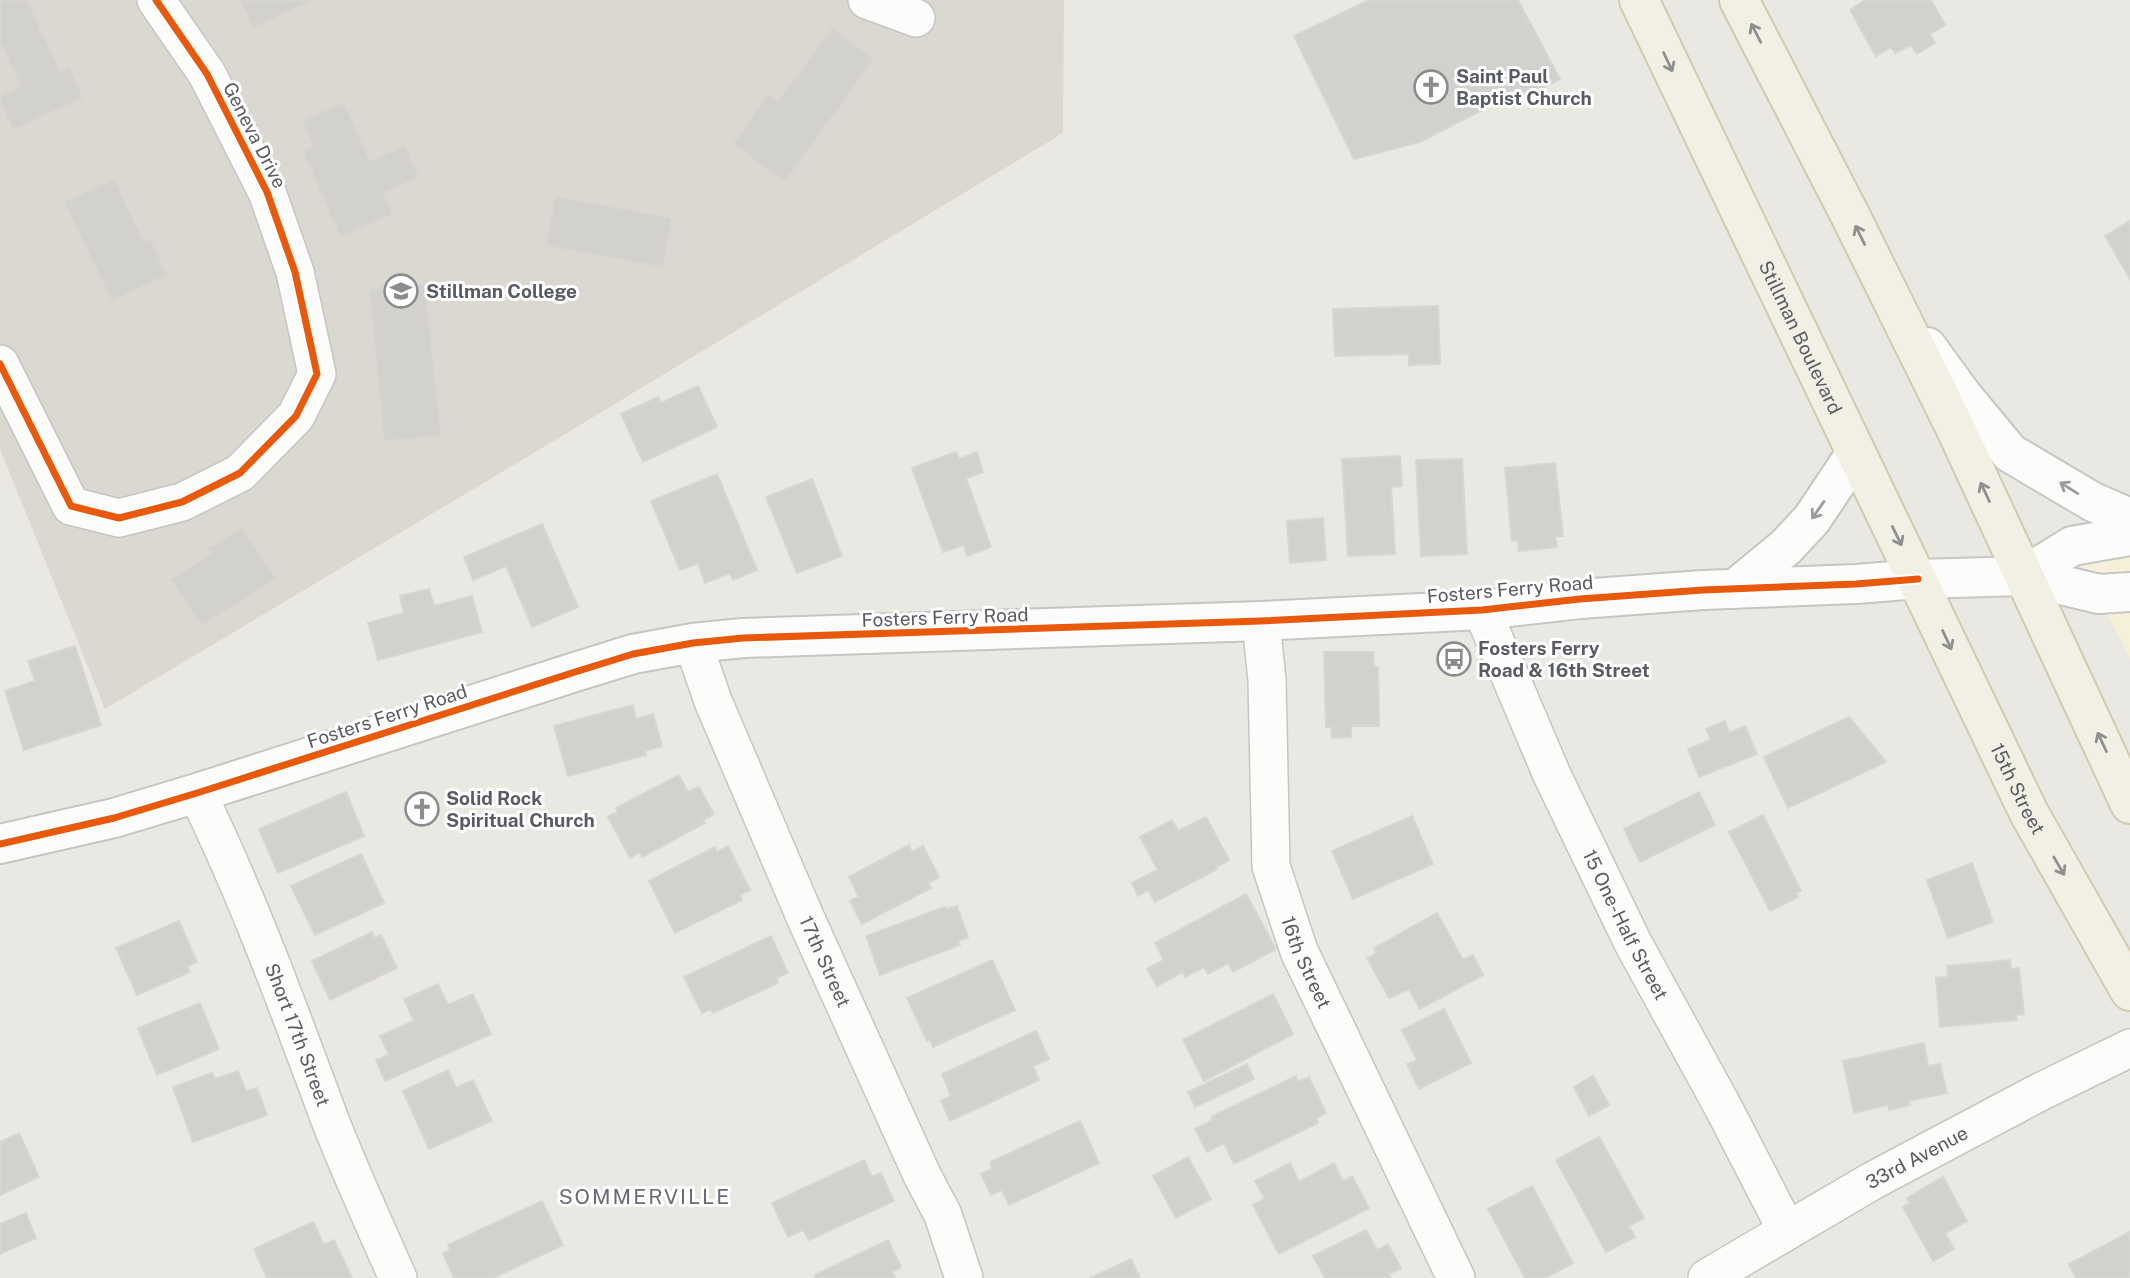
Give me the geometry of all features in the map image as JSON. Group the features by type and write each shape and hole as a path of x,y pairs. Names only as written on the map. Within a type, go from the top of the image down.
{"main road":[{"name":"Stillman Boulevard","path":"1639,0 1918,579"},
{"path":"1740,0 1959,435 2130,804"},
{"name":"15th Street","path":"1918,579 2029,813 2130,991"}],"street":[{"name":"Geneva Drive","path":"0,364 71,506 119,518 182,502 240,474 296,416 317,374 295,272 267,192 207,74 156,0"},
{"path":"867,0 916,18"},
{"path":"1890,297 1962,395 2010,453 2093,502 2130,518"},
{"path":"1735,589 1786,547 1812,519 1856,453"},
{"path":"2024,576 2072,546 2130,536"},
{"path":"1918,579 2024,576 2099,594 2130,592"},
{"name":"Fosters Ferry Road","path":"0,844 114,818 633,654 693,643 743,638 1261,621 1482,610 1580,599 1918,579"},
{"name":"15 One-Half Street","path":"1482,610 1552,775 1633,943 1787,1231"},
{"name":"16th Street","path":"1261,621 1267,680 1271,866 1299,951 1456,1278"},
{"name":"17th Street","path":"693,643 713,701 806,919 922,1175 943,1215 964,1278"},
{"name":"Short 17th Street","path":"197,793 223,848 299,1034 331,1123 398,1278"},
{"name":"33rd Avenue","path":"1707,1278 1872,1181 2036,1094 2130,1048"}],"shaded area":[{"name":"Stillman College","path":"0,0 1064,0 1063,133 105,709 0,449"},
{"path":"2067,538 2130,553 2130,658"}],"building":[{"path":"0,0 27,0 60,71 70,67 83,98 13,130 0,102 0,96 21,87 0,41"},
{"path":"240,0 314,0 253,28"},
{"name":"Saint Paul Baptist Church","path":"1369,0 1518,0 1560,79 1513,104 1509,96 1420,142 1354,159 1294,36"},
{"path":"1865,0 1931,0 1945,25 1930,34 1935,43 1917,54 1911,45 1895,53 1891,47 1876,56 1850,10"},
{"path":"832,28 874,59 785,182 733,144 768,94 778,101"},
{"path":"344,102 370,161 405,146 419,177 383,193 393,214 340,237 303,151 313,146 302,120"},
{"path":"114,179 144,241 150,238 167,275 112,301 64,202"},
{"path":"555,196 672,218 663,267 546,246"},
{"path":"2130,221 2130,279 2105,236"},
{"path":"425,284 441,436 384,441 369,289"},
{"path":"1438,306 1440,364 1409,365 1409,354 1335,356 1333,309"},
{"path":"698,386 717,427 643,462 621,414 658,397 661,403"},
{"path":"956,452 959,459 977,452 983,472 966,478 991,547 967,556 964,545 943,552 912,468"},
{"path":"1400,456 1402,486 1391,487 1395,554 1348,556 1342,459"},
{"path":"1462,459 1467,554 1421,556 1416,460"},
{"path":"1555,463 1563,536 1555,536 1557,547 1519,551 1518,540 1512,541 1505,468"},
{"path":"717,474 757,570 733,580 730,573 705,583 698,563 680,570 651,501"},
{"path":"812,479 842,556 797,573 766,497"},
{"path":"1323,518 1326,560 1290,563 1287,521"},
{"path":"542,524 578,607 532,627 506,566 473,580 464,557"},
{"path":"242,527 276,579 201,626 171,579 212,553 207,549"},
{"path":"429,589 434,606 472,596 482,632 378,660 368,623 404,613 400,596"},
{"path":"75,646 101,725 24,750 5,691 35,681 28,661"},
{"path":"1324,652 1373,652 1374,667 1378,667 1379,726 1351,726 1351,737 1332,738 1331,727 1326,727"},
{"path":"633,705 636,719 653,714 662,746 645,751 646,755 568,776 554,726"},
{"path":"1849,717 1886,762 1788,808 1764,757"},
{"path":"1725,721 1729,733 1745,726 1757,754 1699,777 1688,749 1711,740 1706,729"},
{"path":"679,775 688,792 699,787 714,814 703,820 705,823 642,857 640,852 630,858 608,817 618,812 616,808"},
{"path":"346,792 364,836 278,873 259,829"},
{"path":"1699,792 1715,825 1640,862 1624,829"},
{"path":"1763,815 1801,891 1796,893 1798,897 1770,911 1729,832"},
{"path":"1412,816 1433,864 1353,899 1332,851"},
{"path":"1206,817 1229,860 1155,902 1148,890 1138,896 1132,883 1158,870 1140,837 1172,820 1178,831"},
{"path":"909,845 912,852 923,846 939,877 928,883 931,888 862,924 850,901 859,897 849,877"},
{"path":"728,846 750,890 740,895 742,900 675,933 649,881 715,847 717,852"},
{"path":"361,854 384,903 315,935 291,886"},
{"path":"1972,863 1993,922 1948,938 1927,880"},
{"path":"1246,894 1276,949 1233,972 1228,963 1208,974 1204,967 1185,977 1183,972 1157,986 1147,969 1164,960 1155,943"},
{"path":"957,906 968,937 958,941 960,945 880,975 866,936 945,907 947,909"},
{"path":"1437,913 1463,960 1473,955 1483,975 1420,1009 1409,989 1389,998 1367,958 1377,953 1374,948"},
{"path":"179,921 197,962 187,966 190,972 137,995 116,948"},
{"path":"372,932 375,938 381,935 397,968 330,1000 312,961"},
{"path":"771,936 788,973 776,978 778,983 713,1013 711,1009 702,1013 684,977"},
{"path":"992,960 1015,1010 933,1047 930,1040 927,1041 907,998"},
{"path":"2010,960 2011,969 2019,968 2024,1014 2016,1015 2017,1020 1940,1027 1936,978 1948,977 1947,966"},
{"path":"438,984 448,1005 473,994 491,1034 385,1081 376,1060 389,1055 380,1036 414,1021 404,999"},
{"path":"1273,994 1293,1034 1204,1081 1183,1040"},
{"path":"200,1003 219,1049 157,1075 138,1028"},
{"path":"1444,1009 1471,1063 1419,1089 1407,1064 1417,1060 1402,1030"},
{"path":"1036,1031 1049,1059 1033,1066 1039,1080 950,1121 941,1101 951,1096 942,1074"},
{"path":"1924,1043 1928,1066 1940,1064 1947,1093 1909,1101 1910,1105 1889,1110 1888,1105 1854,1113 1843,1061"},
{"path":"1247,1064 1254,1079 1195,1107 1188,1092"},
{"path":"448,1070 456,1088 473,1080 492,1121 429,1149 403,1091"},
{"path":"238,1071 246,1091 257,1088 267,1115 193,1142 173,1087 212,1073 215,1079"},
{"path":"1296,1076 1298,1082 1309,1077 1326,1113 1316,1118 1318,1123 1234,1164 1224,1143 1207,1152 1195,1129 1213,1120 1211,1117"},
{"path":"1593,1076 1609,1105 1589,1116 1574,1087"},
{"path":"1080,1121 1099,1163 1009,1205 1002,1190 991,1195 981,1174 992,1169 990,1162"},
{"path":"19,1133 39,1177 0,1195 0,1142"},
{"path":"1599,1137 1644,1218 1629,1226 1635,1237 1606,1252 1556,1160"},
{"path":"1188,1157 1211,1199 1176,1218 1153,1176"},
{"path":"864,1160 872,1177 881,1173 894,1201 809,1240 803,1230 788,1237 772,1203"},
{"path":"1290,1163 1299,1182 1334,1163 1343,1181 1352,1176 1369,1208 1279,1254 1253,1205 1265,1199 1255,1181"},
{"path":"1943,1177 1967,1221 1945,1233 1954,1249 1933,1261 1903,1207 1910,1203 1907,1198"},
{"path":"1532,1186 1573,1263 1545,1278 1525,1278 1488,1209"},
{"path":"542,1201 563,1245 493,1278 454,1278 443,1253 450,1250 448,1245"},
{"path":"26,1213 36,1238 0,1254 0,1224"},
{"path":"313,1222 324,1245 334,1240 352,1278 267,1278 254,1249"},
{"path":"1366,1230 1377,1250 1388,1244 1401,1268 1389,1274 1391,1278 1325,1278 1313,1256"},
{"path":"2130,1232 2130,1278 2076,1278 2069,1264"},
{"path":"888,1240 901,1267 892,1272 895,1278 816,1278 815,1275"},
{"path":"1131,1259 1140,1278 1090,1278"}],"cycle path":[{"path":"0,364 71,506 119,518 182,502 240,473 296,416 317,374 295,272 267,192 207,74 156,0"},
{"path":"0,844 114,818 633,654 693,643 743,638 1261,621 1482,610 1580,599 1703,590 1918,579"}],"place":[{"name":"Saint Paul Baptist Church","path":"1431,87"},
{"name":"Stillman College","path":"401,291"},
{"name":"Fosters Ferry Road & 16th Street","path":"1454,659"},
{"name":"Solid Rock Spiritual Church","path":"422,809"}],"district":[{"name":"SOMMERVILLE","path":"645,1196"}]}
